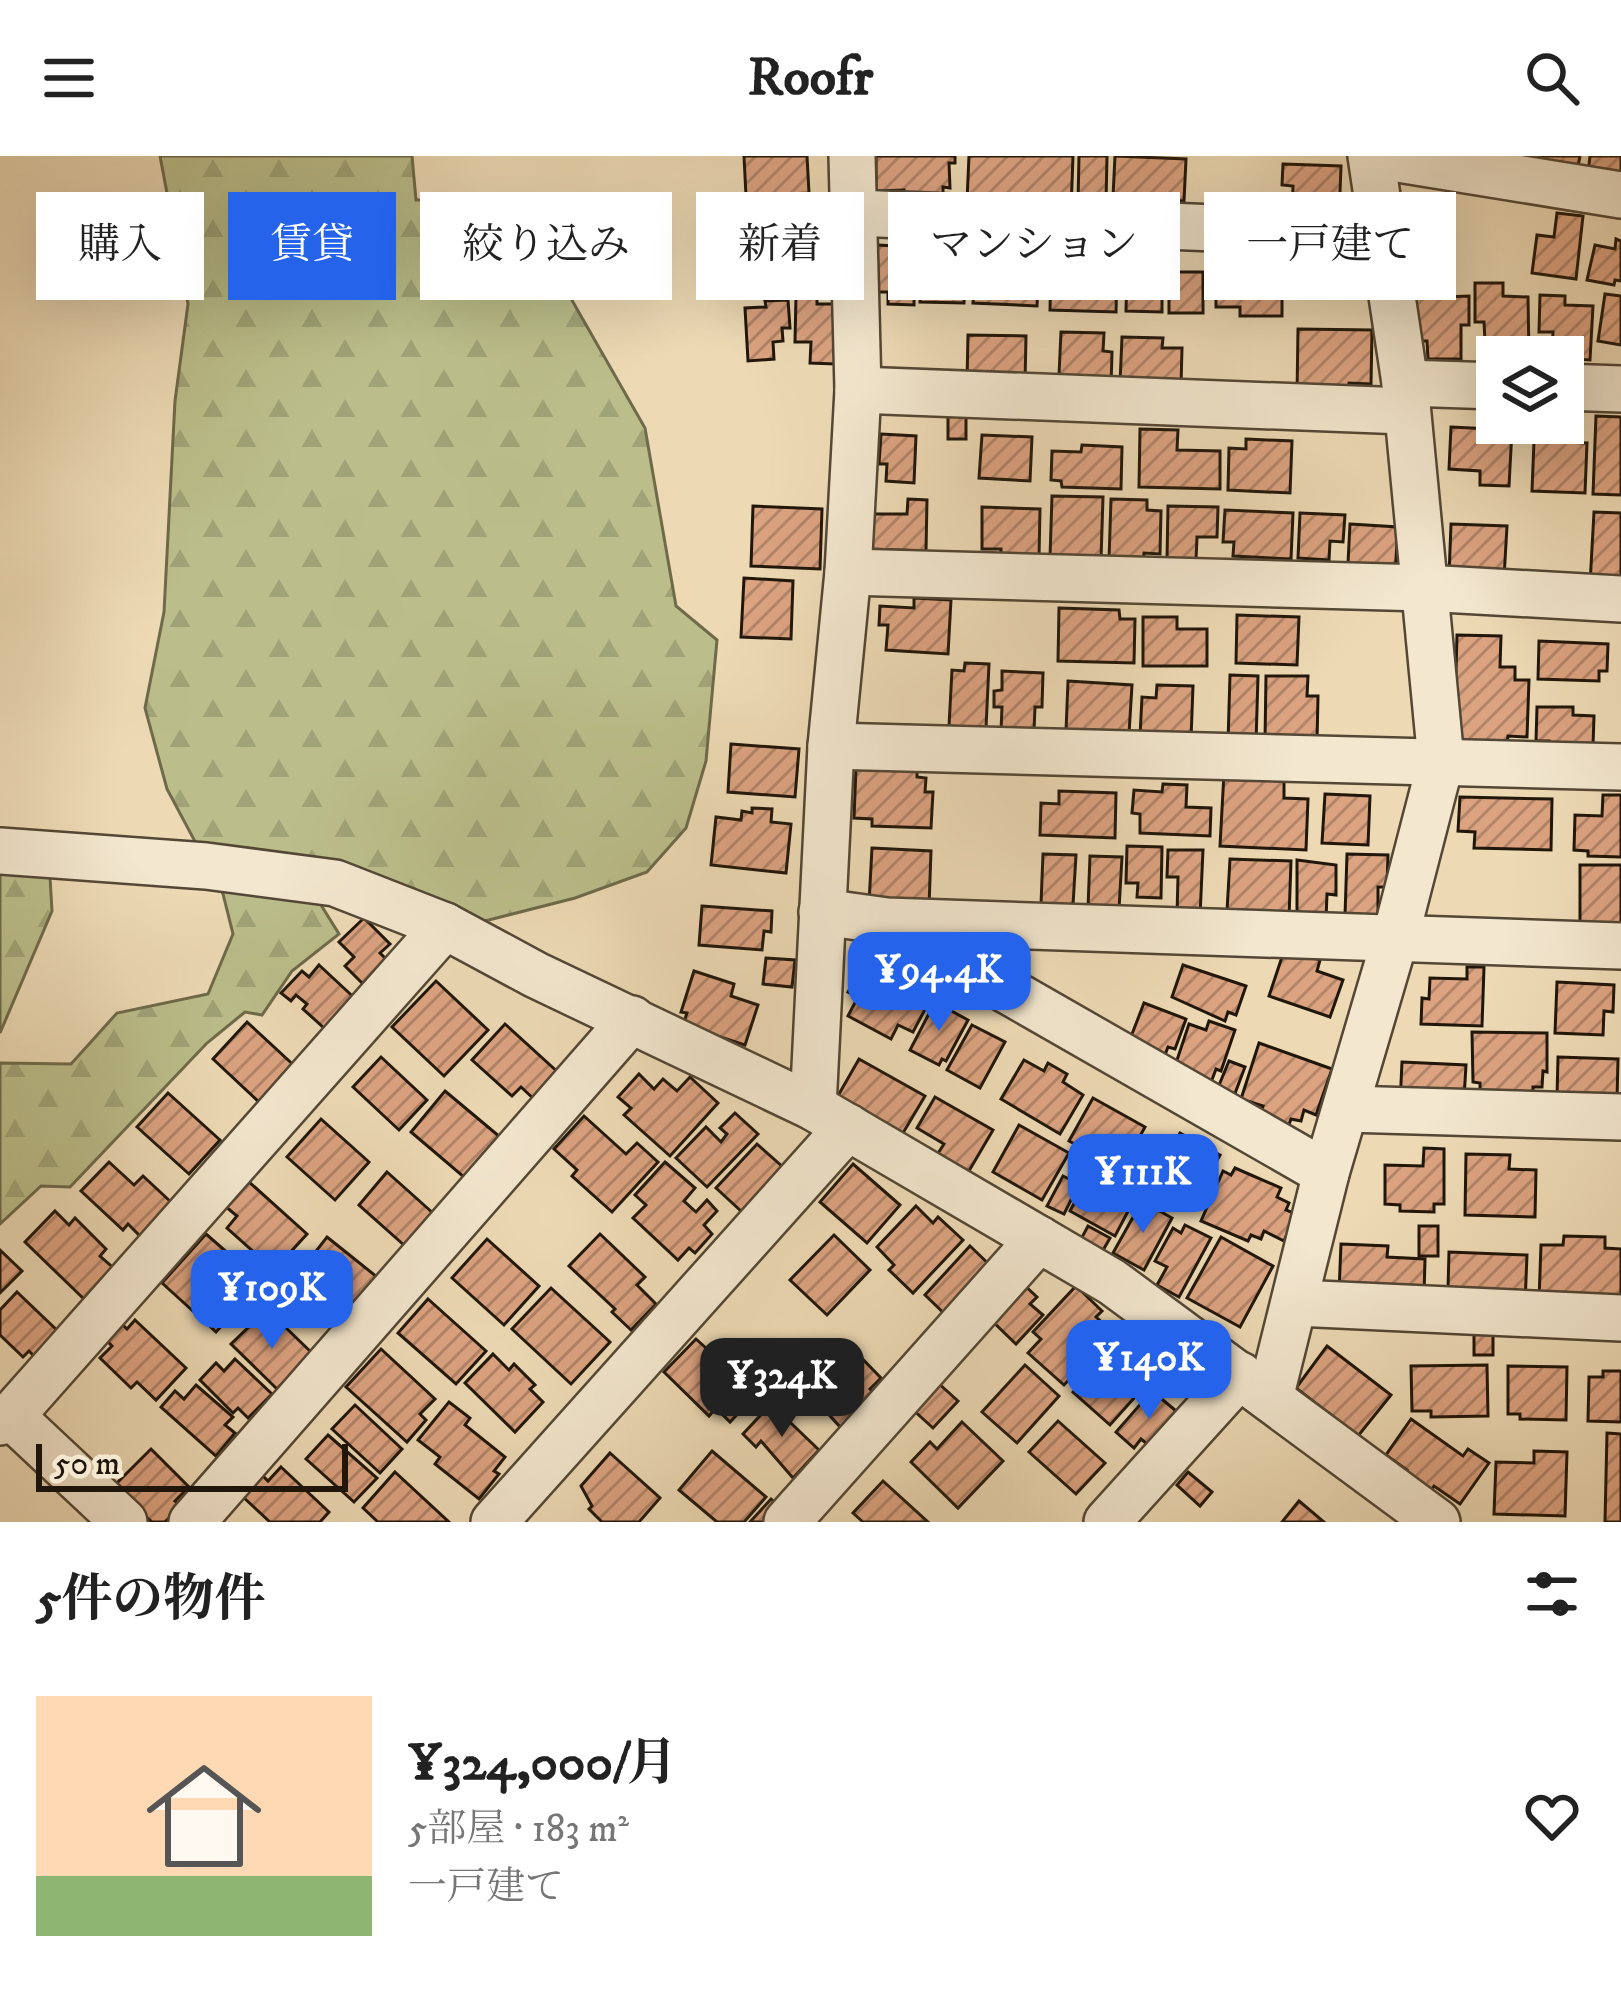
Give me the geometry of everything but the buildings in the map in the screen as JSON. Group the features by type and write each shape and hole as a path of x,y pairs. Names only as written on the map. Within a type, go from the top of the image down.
{"street":[{"path":"852,156 854,192"},
{"path":"1379,192 1375,156 1621,195"},
{"path":"864,213 1204,228"},
{"path":"494,1522 831,1117 822,912 831,746 848,572 858,390 856,300"},
{"path":"1107,1522 1255,1387 1296,1303 1326,1173 1441,761 1392,300"},
{"path":"1584,388 1621,389"},
{"path":"858,390 1405,397 1476,389"},
{"path":"848,572 1424,588 1621,599"},
{"path":"831,746 1621,767"},
{"path":"0,851 206,866 335,883 445,926 831,1117 1112,1282 1433,1521"},
{"path":"822,912 887,922 1621,946"},
{"path":"887,922 1326,1173"},
{"path":"124,1522 5,1419 445,926"},
{"path":"192,1522 632,1019"},
{"path":"1347,1108 1621,1117"},
{"path":"787,1522 1039,1239"},
{"path":"1296,1303 1621,1318"}],"green space":[{"path":"160,156 412,156 416,200 420,200 420,300 572,300 645,428 676,606 717,640 706,761 686,828 647,872 575,898 477,923 375,882 321,905 339,934 292,971 262,1015 245,1012 207,1043 70,1187 41,1186 0,1224 0,1063 71,1064 117,1013 208,994 233,934 223,894 167,789 145,708 164,612 175,401 187,300 204,300 204,192 167,192"},
{"path":"0,850 49,860 52,911 0,1033"}]}
